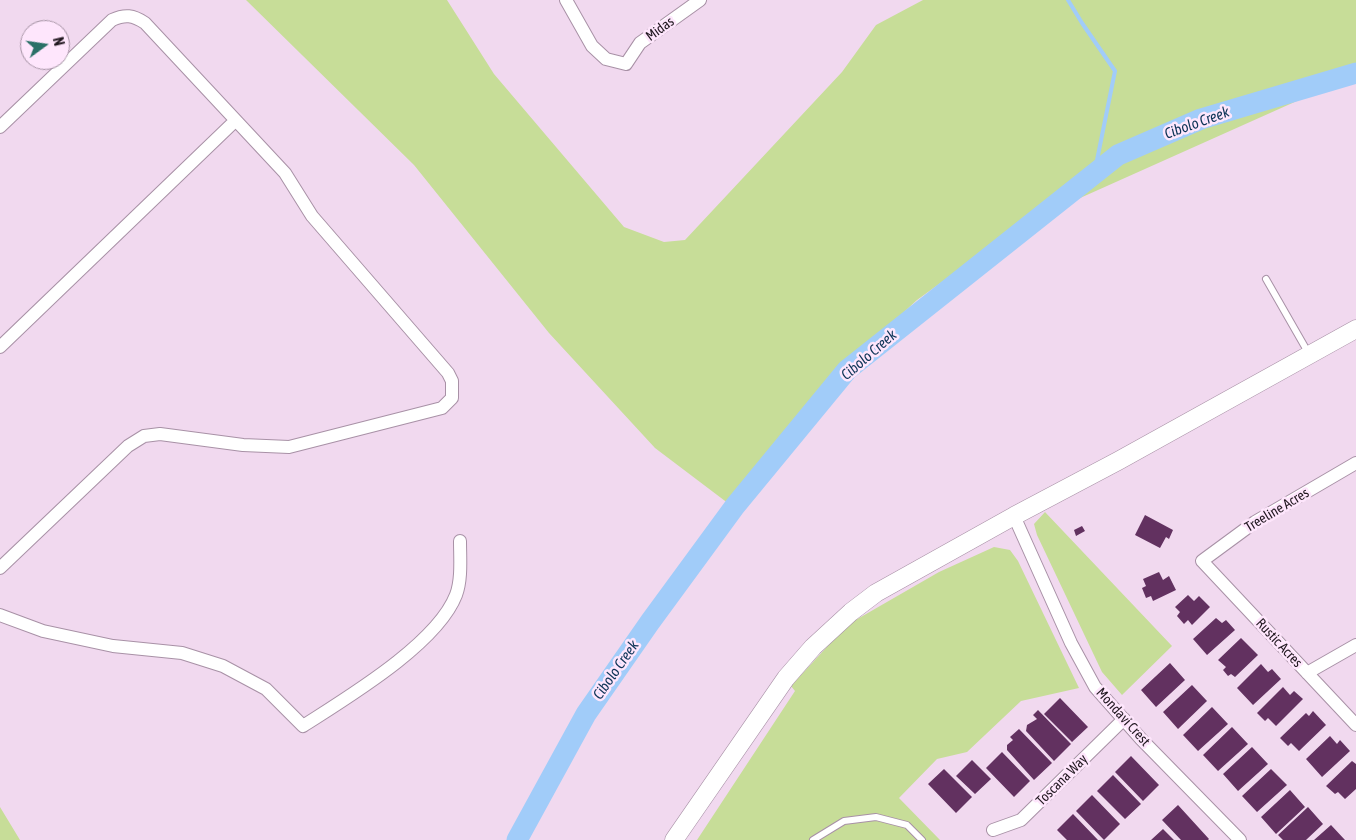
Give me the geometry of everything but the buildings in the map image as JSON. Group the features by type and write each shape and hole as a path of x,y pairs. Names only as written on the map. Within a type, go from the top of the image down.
{"main road":[{"path":"674,840 767,703 812,647 851,612 876,593 1356,329"}],"street":[{"name":"Midas","path":"566,0 592,46 606,60 626,64 640,43 700,0"},
{"path":"0,127 112,20 123,15 135,17 145,23 285,173 312,216 448,373 457,401 442,408 289,447 243,446 160,434 144,436 128,446 0,568"},
{"path":"0,347 235,121"},
{"name":"Treeline Acres","path":"1202,561 1255,522 1356,463"},
{"name":"Mondavi Crest","path":"1014,516 1095,687 1239,840"},
{"path":"0,615 43,631 113,646 182,653 223,666 266,689 303,726 398,660 438,626 457,594 461,562 460,541"},
{"name":"Rustic Acres","path":"1202,561 1356,725"},
{"path":"1307,673 1356,646"},
{"name":"Toscana Way","path":"993,830 1021,820 1124,719"}],"lane":[{"path":"1266,279 1310,355"},
{"path":"813,840 844,821 876,817 907,825 922,840"}],"green space":[{"path":"246,0 447,0 494,74 624,227 664,242 685,240 842,72 876,25 923,0 1356,0 1356,80 1317,92 1022,224 917,300 834,377 756,469 733,507 655,448 549,333 414,165"},
{"path":"1045,512 1172,646 1122,695 1102,672 1037,535 1034,524"},
{"path":"994,547 1010,550 1018,561 1079,688 1021,701 967,752 937,759 899,798 940,840 697,840 795,691 791,686 847,625 939,572"},
{"path":"0,807 20,840 0,840"}],"waterway":[{"path":"1068,0 1115,71 1094,175"},
{"name":"Cibolo Creek","path":"517,840 586,714 650,622 735,506 847,370 1118,155 1201,119 1356,73"}]}
